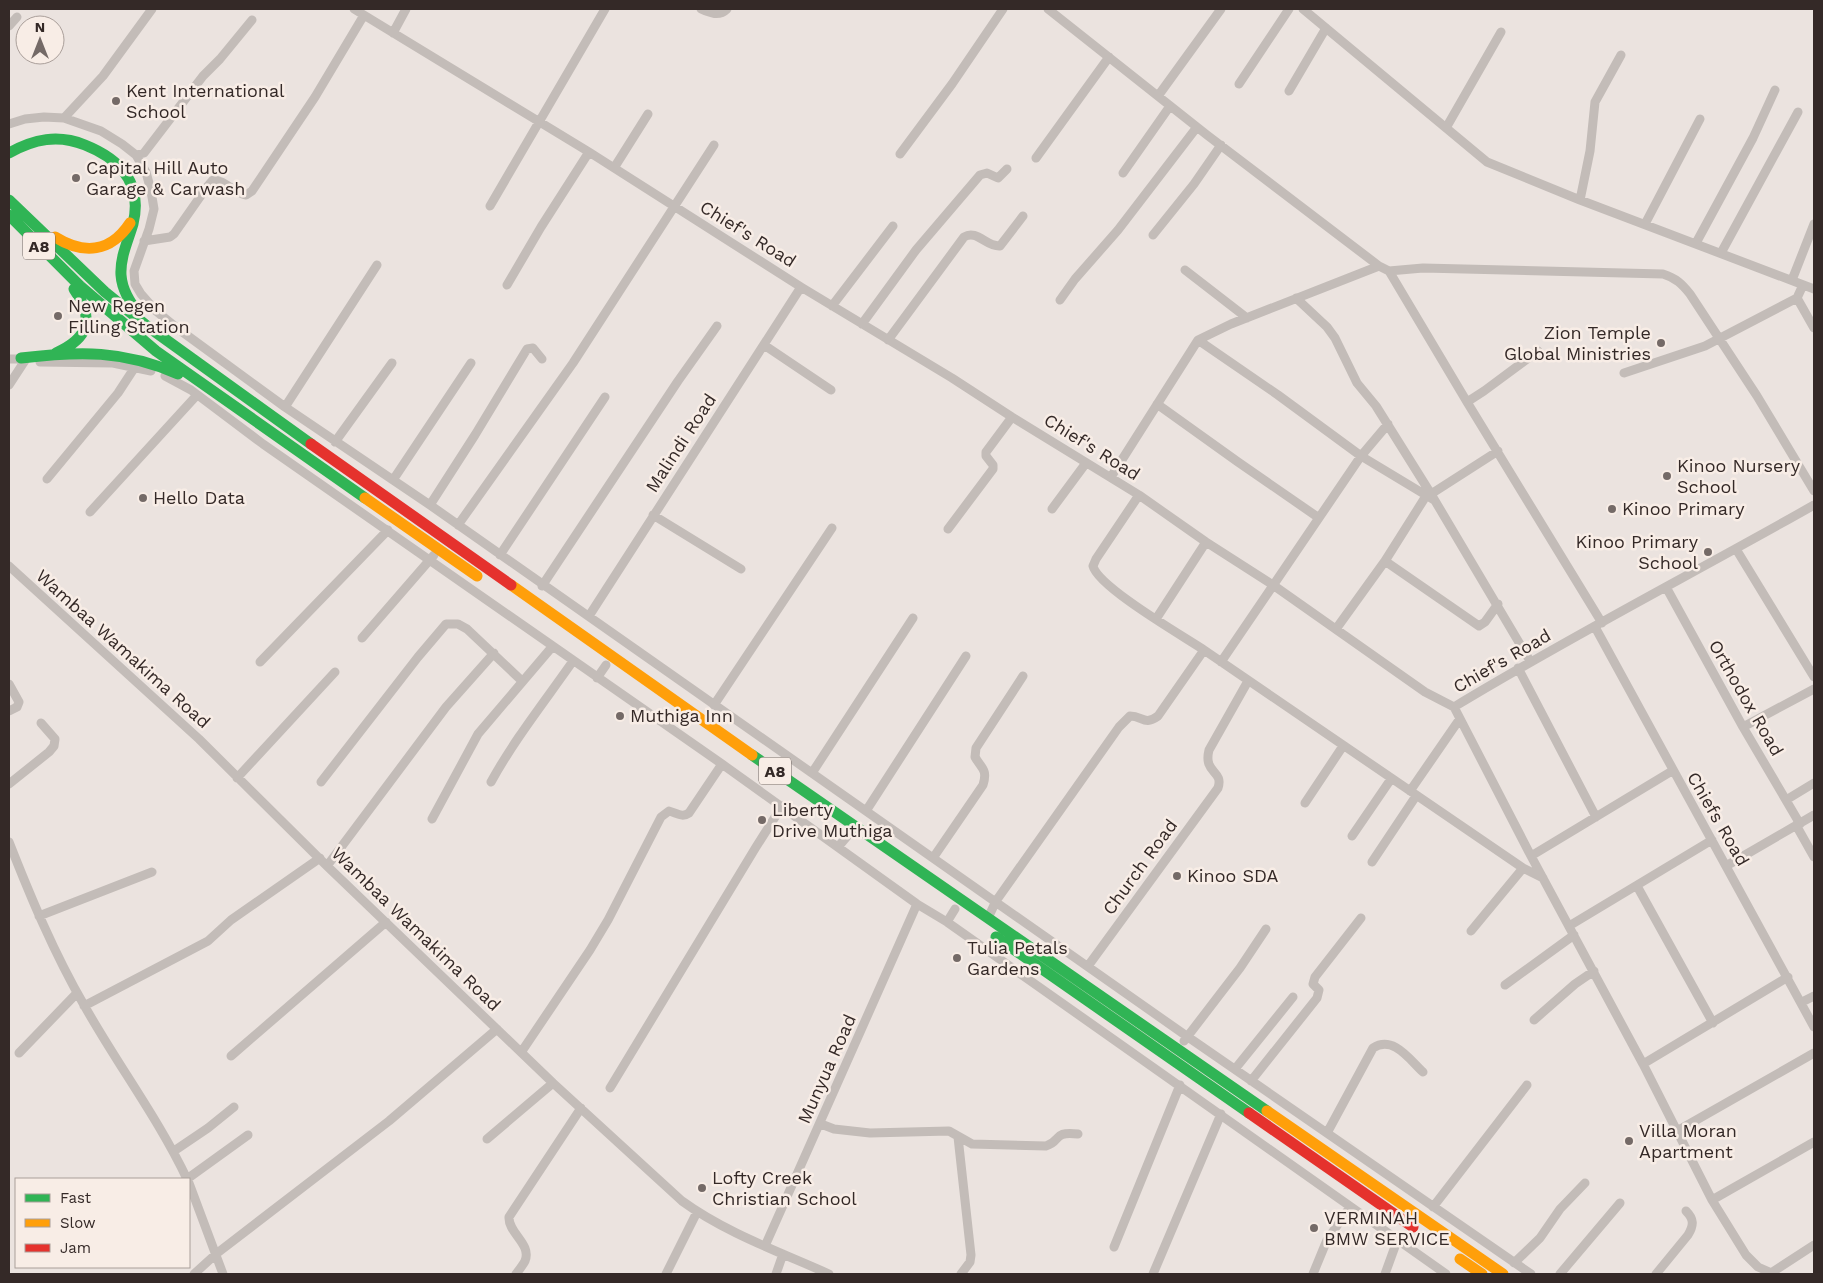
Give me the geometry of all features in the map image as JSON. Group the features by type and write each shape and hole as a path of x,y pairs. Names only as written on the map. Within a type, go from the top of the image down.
{"highway":[{"path":"9,153 21,145 46,138 77,141 93,147 124,168 136,197 135,212 122,259 121,274 123,288 128,300 147,326"},
{"name":"A8","path":"9,200 105,292 147,326 849,834 1425,1235"},
{"path":"23,215 69,246 96,249 108,245 118,238 128,226 135,212"},
{"name":"A8","path":"9,215 24,232 109,313 156,350 483,580"},
{"path":"24,232 72,286 82,299 86,309 88,322 78,340 67,348 52,354"},
{"path":"23,359 52,354 100,353 117,354 144,360 192,381 247,414"},
{"name":"A8","path":"528,611 716,729 1503,1274"},
{"path":"1449,1252 1482,1274"}],"street":[{"path":"64,118 103,76 152,9"},
{"name":"Chief's Road","path":"354,9 589,152 801,287 1111,477 1273,585 1425,692 1454,708 1530,661 1814,505"},
{"path":"393,33 406,9"},
{"path":"490,206 606,9"},
{"path":"701,9 719,14 727,9"},
{"path":"900,154 952,84 1003,9"},
{"path":"1048,9 1221,146 1379,266 1389,271 1423,268 1663,274 1674,278 1682,284 1719,339 1814,491"},
{"path":"1158,96 1221,9"},
{"path":"1240,84 1289,9"},
{"path":"1308,10 1326,28 1494,166 1580,200 1696,242 1814,289"},
{"path":"144,241 170,237 174,234 213,180 221,181 239,194 246,195 252,191 315,97 364,15"},
{"path":"136,155 144,154 203,76 220,59 252,20"},
{"path":"1289,91 1326,28"},
{"path":"1446,128 1501,32"},
{"path":"1580,200 1590,151 1595,102 1621,55"},
{"path":"1058,137 1111,59"},
{"path":"1036,158 1111,59"},
{"path":"1696,242 1753,138 1776,90"},
{"path":"1123,173 1170,106"},
{"path":"1721,253 1798,112"},
{"path":"614,168 648,114"},
{"path":"9,124 26,119 44,117 64,118 102,131 136,155 146,172 152,191 154,209 134,271 136,284 141,294 156,311 286,408 430,505 542,586 589,616 1372,1166 1530,1274"},
{"path":"1645,224 1700,119"},
{"path":"1060,300 1074,279 1118,230 1197,127"},
{"path":"93,147 102,131"},
{"path":"458,525 573,363 714,146"},
{"path":"1154,235 1221,146"},
{"path":"507,285 589,152"},
{"path":"862,324 916,250 980,175 987,173 998,178 1007,169"},
{"path":"888,340 964,237 970,234 975,235 990,245 1000,246 1023,216"},
{"path":"1792,280 1814,224"},
{"path":"832,306 893,226"},
{"path":"286,408 377,265"},
{"path":"1111,477 1198,340 1211,332 1379,266"},
{"path":"1185,270 1247,318"},
{"name":"Chiefs Road","path":"1389,271 1498,451 1598,625 1672,771 1802,1002 1814,1027"},
{"path":"1624,373 1705,346 1797,298 1803,284"},
{"name":"Malindi Road","path":"589,616 801,287"},
{"path":"1296,298 1327,327 1335,338 1357,383 1388,424 1498,604 1530,661"},
{"path":"1797,298 1814,328"},
{"path":"542,586 672,389 717,326"},
{"path":"1198,340 1278,395 1361,456 1431,497"},
{"path":"764,345 831,390"},
{"path":"430,505 476,435 527,349 533,348 542,359"},
{"path":"197,361 207,349"},
{"path":"1467,402 1538,352"},
{"path":"9,359 50,363 92,362 136,367 171,379 782,806 917,904 947,922 1180,1085 1446,1274"},
{"path":"9,385 23,359"},
{"path":"336,442 392,363"},
{"path":"393,480 471,363"},
{"path":"47,479 118,393 136,367"},
{"path":"242,394 252,383"},
{"path":"90,512 197,396"},
{"path":"500,555 605,397"},
{"path":"1157,404 1319,518"},
{"path":"948,529 992,469 993,466 986,456 986,452 1012,417"},
{"path":"1221,662 1361,456 1388,424"},
{"path":"1336,629 1431,497 1498,451"},
{"path":"1052,509 1086,462"},
{"path":"309,475 318,465"},
{"path":"1139,496 1093,566 1094,571 1114,590 1523,868 1543,878"},
{"path":"654,515 742,569"},
{"path":"714,705 832,528"},
{"path":"260,662 388,530"},
{"path":"1156,619 1206,542"},
{"path":"1736,549 1814,677"},
{"path":"362,638 439,550"},
{"path":"1386,561 1479,626 1485,622 1498,604"},
{"name":"Wambaa Wamakima Road","path":"9,566 200,739 327,866 522,1051 553,1083 682,1201 697,1212 765,1246 830,1274"},
{"name":"Orthodox Road","path":"1666,587 1743,727 1786,800 1814,857"},
{"path":"812,773 912,618"},
{"path":"321,782 446,624 458,624 467,629 522,681"},
{"path":"597,678 622,640"},
{"path":"432,819 478,734 552,647"},
{"path":"988,918 996,901 1119,727 1130,716 1151,721 1158,716 1204,650"},
{"path":"327,866 446,707 494,653"},
{"path":"866,811 966,656"},
{"path":"491,782 515,741 573,661"},
{"path":"1518,668 1596,817"},
{"path":"237,778 335,672"},
{"path":"933,858 983,785 985,774 983,767 975,756 976,748 1023,676"},
{"name":"Church Road","path":"1088,966 1218,788 1220,782 1218,776 1209,766 1207,759 1209,750 1248,681"},
{"path":"9,684 19,702 17,707 9,711"},
{"path":"1743,727 1814,689"},
{"path":"1454,708 1643,1064 1712,1200 1746,1255 1758,1267 1773,1274 1814,1245"},
{"path":"716,729 728,715"},
{"path":"1372,862 1459,720"},
{"path":"9,784 54,746 55,738 41,723"},
{"path":"1305,803 1343,746"},
{"path":"522,1051 599,935 661,817 670,811 681,816 689,812 722,764"},
{"path":"1531,856 1672,771"},
{"path":"1352,836 1392,779"},
{"path":"1786,800 1814,783"},
{"path":"610,1088 782,806"},
{"path":"1726,866 1814,815"},
{"path":"838,847 849,834"},
{"path":"1569,926 1712,840"},
{"path":"9,842 39,916 77,993 174,1151 187,1178"},
{"path":"84,1006 208,941 232,920 320,858"},
{"path":"1471,931 1523,868"},
{"path":"39,916 152,872"},
{"path":"1637,886 1713,1023"},
{"name":"Munyua Road","path":"765,1246 917,904"},
{"path":"947,922 955,909"},
{"path":"1251,1080 1317,998 1319,990 1313,984 1315,976 1361,918"},
{"path":"231,1056 386,922"},
{"path":"1177,1048 1188,1037 1240,968 1266,929"},
{"path":"986,950 995,936"},
{"path":"1505,985 1574,936"},
{"path":"1534,1020 1575,984 1594,971"},
{"path":"1643,1064 1788,977"},
{"path":"19,1053 77,993"},
{"path":"1802,1002 1814,996"},
{"path":"1235,1069 1293,997"},
{"path":"194,1274 216,1254 426,1091 497,1028"},
{"path":"1327,1133 1373,1048 1378,1044 1386,1043 1394,1046 1423,1072"},
{"path":"1677,1131 1814,1053"},
{"path":"487,1139 553,1083"},
{"path":"1433,1207 1527,1084"},
{"path":"1114,1248 1180,1085"},
{"path":"174,1151 208,1128 234,1107"},
{"path":"516,1274 527,1255 522,1242 511,1227 509,1217 580,1108"},
{"path":"1153,1274 1221,1114"},
{"path":"820,1124 840,1130 870,1133 949,1131 972,1144 1037,1147 1050,1145 1060,1135 1066,1133 1078,1134"},
{"path":"188,1178 248,1135"},
{"path":"958,1137 971,1255 970,1262 961,1274"},
{"path":"1712,1200 1814,1142"},
{"path":"1346,1166 1372,1166"},
{"path":"1514,1263 1540,1238 1560,1209 1585,1183"},
{"path":"190,1186 223,1274"},
{"path":"1560,1274 1620,1203"},
{"path":"1313,1274 1327,1240 1350,1207"},
{"path":"1656,1274 1692,1228 1692,1217 1686,1210"},
{"path":"666,1274 697,1212"},
{"path":"1384,1274 1397,1241"},
{"path":"776,1274 784,1254"}],"traffic: fast":[{"path":"9,153 37,141 65,140 85,145 109,157 126,174 135,196 135,209 133,224 123,255 121,275 129,300 138,313"},
{"path":"9,200 105,292 147,326 311,444"},
{"path":"9,215 80,286 156,351 365,498"},
{"path":"56,353 76,341 85,327 85,310 74,289"},
{"path":"21,358 63,354 101,354 139,360 178,374"},
{"path":"752,755 1267,1111"},
{"path":"996,937 1249,1113"}],"traffic: slow":[{"path":"55,237 76,246 96,248 114,240 123,233 130,223"},
{"path":"365,498 477,576"},
{"path":"511,585 752,755"},
{"path":"1267,1111 1503,1274"},
{"path":"1460,1259 1482,1274"}],"traffic: jam":[{"path":"311,444 511,585"},
{"path":"1249,1113 1413,1227"}],"place":[{"name":"Kent International School","path":"116,101"},
{"name":"Capital Hill Auto Garage & Carwash","path":"76,178"},
{"name":"New Regen Filling Station","path":"58,316"},
{"name":"Zion Temple Global Ministries","path":"1661,343"},
{"name":"Kinoo Nursery School","path":"1667,476"},
{"name":"Hello Data","path":"143,498"},
{"name":"Kinoo Primary","path":"1612,509"},
{"name":"Kinoo Primary School","path":"1708,552"},
{"name":"Muthiga Inn","path":"620,716"},
{"name":"Liberty Drive Muthiga","path":"762,820"},
{"name":"Kinoo SDA","path":"1177,876"},
{"name":"Tulia Petals Gardens","path":"957,958"},
{"name":"Villa Moran Apartment","path":"1629,1141"},
{"name":"Lofty Creek Christian School","path":"702,1188"},
{"name":"VERMINAH BMW SERVICE","path":"1314,1228"}]}
